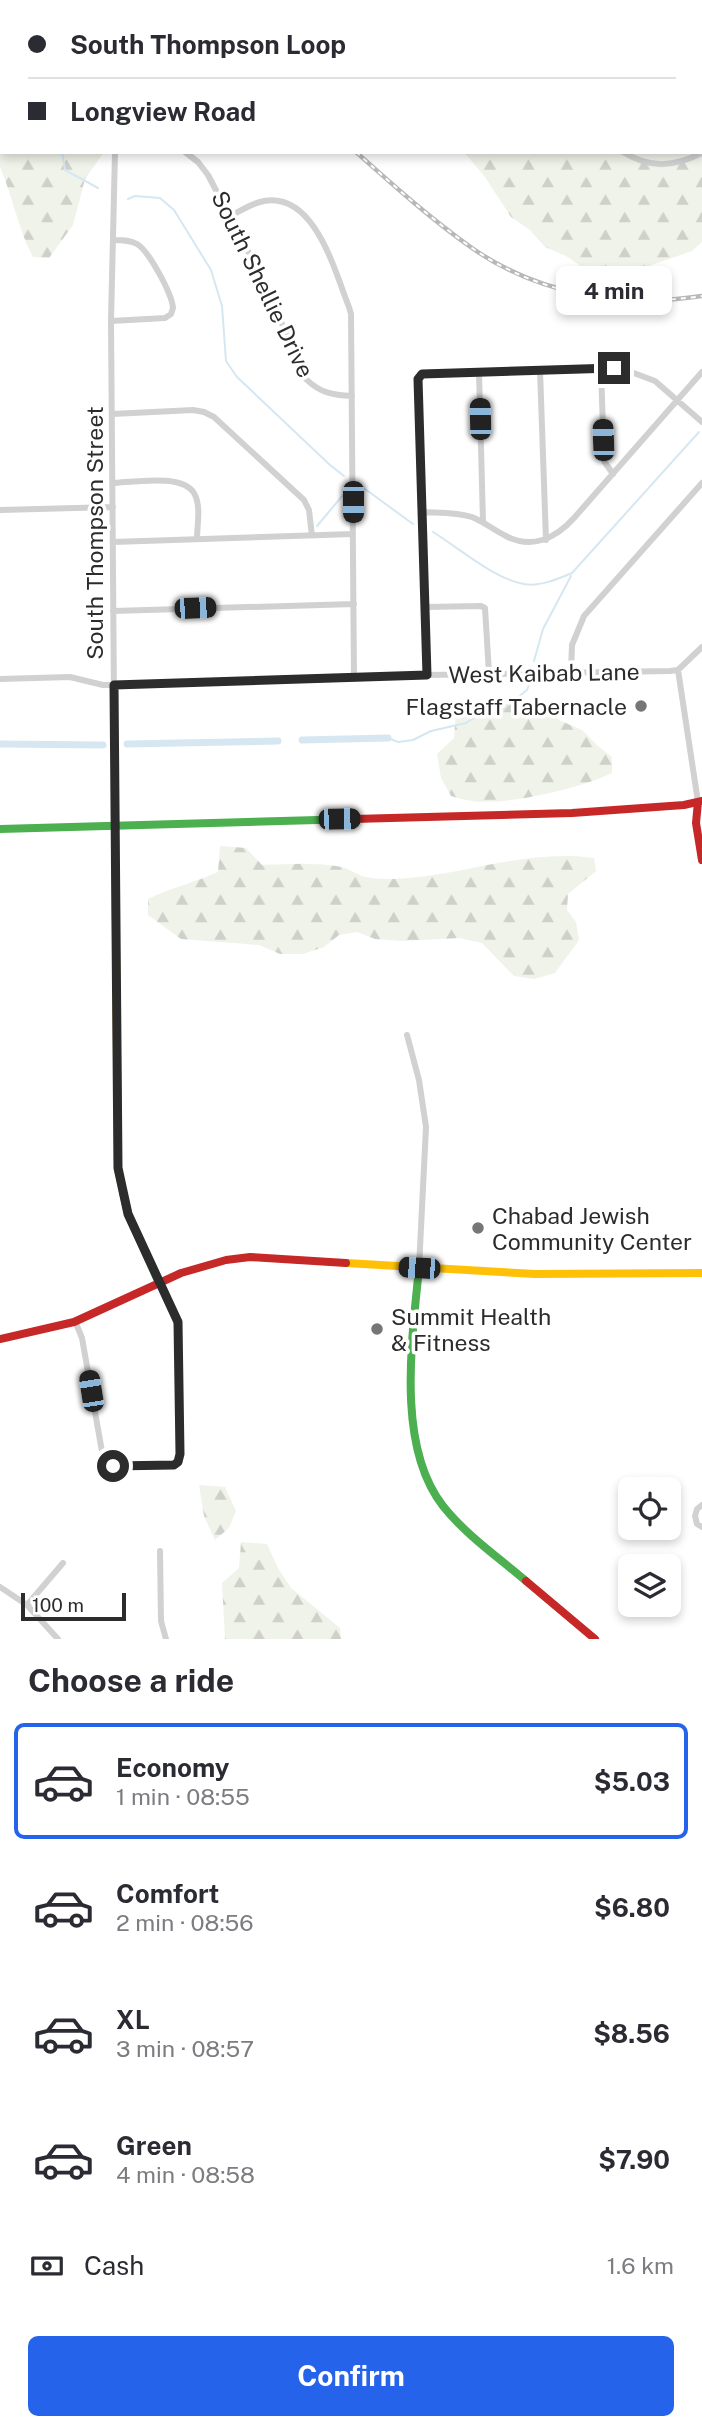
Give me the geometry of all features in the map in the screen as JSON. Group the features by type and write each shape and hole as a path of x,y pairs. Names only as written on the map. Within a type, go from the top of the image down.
{"street":[{"name":"South Thompson Street","path":"115,154 111,321 118,1168 128,1214 159,1283"},
{"name":"South Shellie Drive","path":"188,154 205,170 230,216 261,276 306,379 328,394 352,396"},
{"path":"627,154 665,165 681,163 700,154"},
{"path":"230,216 254,204 276,200 293,206 309,218 321,240 351,314 354,679"},
{"path":"111,321 165,318 171,314 173,308 168,292 145,250 132,242 114,240"},
{"path":"601,368 604,461 613,474"},
{"path":"427,675 418,379 422,374 623,369 645,376 702,422"},
{"path":"540,370 546,540"},
{"path":"479,372 483,522"},
{"path":"422,512 459,514 483,522 516,540 546,540 567,526 702,372"},
{"path":"112,414 193,410 214,417 304,500 309,510 312,536"},
{"path":"113,483 183,483 195,495 197,539"},
{"path":"571,672 572,645 584,616 702,483"},
{"path":"0,510 113,507"},
{"path":"113,542 353,534"},
{"path":"113,611 354,604"},
{"path":"425,607 485,608 489,673"},
{"path":"702,647 678,670 701,804 696,823 702,860"},
{"name":"West Kaibab Lane","path":"0,679 70,677 114,685 678,670"},
{"path":"0,829 572,813 701,804"},
{"path":"407,1035 419,1080 426,1127 411,1418 415,1449 423,1472 446,1510 460,1525 595,1639"},
{"path":"0,1339 51,1329 75,1321 204,1263 239,1258 545,1274 702,1273"},
{"path":"75,1321 82,1338 104,1463 113,1466 174,1465 180,1454 179,1333 174,1313 159,1283"},
{"path":"702,1506 697,1509 695,1516 697,1524 702,1527"},
{"path":"160,1551 161,1620 166,1639"},
{"path":"27,1605 63,1563"},
{"path":"0,1587 27,1605 58,1639"}],"green space":[{"path":"0,154 103,154 85,179 73,225 49,258 33,257 0,167"},
{"path":"466,154 702,154 702,242 692,251 640,269 585,269 566,256 545,247 530,230 511,217 485,177"},
{"path":"519,702 543,708 561,721 582,730 612,757 612,773 563,790 504,801 469,801 451,796 441,778 437,754 454,738 456,712"},
{"path":"220,846 246,848 262,865 332,865 378,879 418,877 519,860 569,856 594,858 596,871 568,894 567,910 576,922 579,940 555,973 534,979 514,976 482,943 459,938 401,941 375,939 357,932 339,935 324,947 303,954 280,954 259,945 181,939 148,915 148,899 218,872"},
{"path":"199,1485 225,1487 236,1511 229,1528 215,1540 204,1516"},
{"path":"241,1542 267,1544 291,1588 340,1628 341,1639 225,1639 222,1583 239,1568"}],"waterway":[{"path":"62,154 65,170 98,188"},
{"path":"128,199 135,196 160,198 174,210 211,270 222,306 226,361 237,377 344,476"},
{"path":"433,532 489,570 513,581 536,584 561,578 572,573 699,432"},
{"path":"361,486 413,524"},
{"path":"317,526 343,495"},
{"path":"534,661 543,629 571,576"},
{"path":"388,738 398,742 413,740 431,731 466,723 488,709 498,713 527,690 529,685"},
{"path":"302,740 388,738"},
{"path":"127,744 278,741"},
{"path":"0,744 103,745"}],"railway":[{"path":"358,154 412,202 457,237 498,264 525,277 553,287 612,298 642,300 702,296"}],"traffic: fast":[{"path":"0,829 354,819"},
{"path":"123,1192 128,1214 159,1283"},
{"path":"419,1268 411,1359 413,1423 418,1454 428,1482 452,1517 526,1581"}],"traffic: slow":[{"path":"115,826 118,1169 123,1192"},
{"path":"346,1263 535,1274 702,1273"}],"traffic: jam":[{"path":"354,819 572,813 684,805 702,801"},
{"path":"698,802 696,823 702,860"},
{"path":"0,1339 74,1322 181,1273 226,1260 250,1257 346,1263"},
{"path":"526,1581 595,1639"}],"place":[{"name":"Flagstaff Tabernacle","path":"641,706"},
{"name":"Chabad Jewish Community Center","path":"478,1228"},
{"name":"Summit Health & Fitness","path":"377,1329"}],"route":[{"path":"113,1466 174,1465 180,1459 178,1322 128,1214 118,1168 114,685 427,675 418,379 422,374 614,368"}]}
